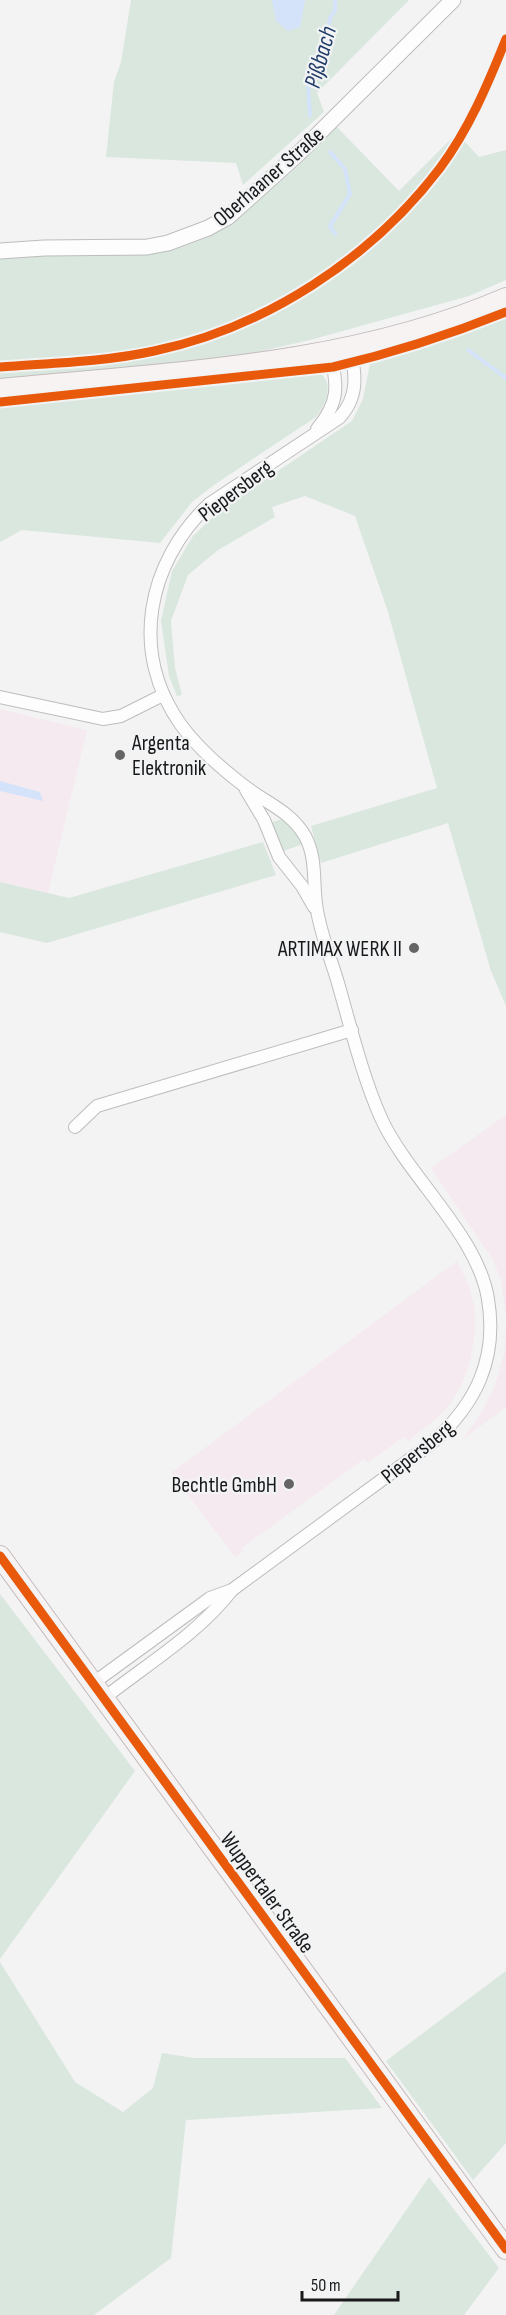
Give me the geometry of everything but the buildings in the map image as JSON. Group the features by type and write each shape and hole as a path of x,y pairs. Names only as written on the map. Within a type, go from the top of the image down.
{"main road":[{"path":"0,389 240,364 330,352 436,325 506,298"},
{"name":"Wuppertaler Straße","path":"0,1556 506,2249"}],"street":[{"name":"Oberhaaner Straße","path":"0,250 147,247 168,243 208,228 228,217 297,156 453,0"},
{"name":"Piepersberg","path":"316,910 313,858 304,833 281,810 244,786 192,739 163,695 153,659 151,615 155,590 172,548 193,519 209,504 339,418 348,408 353,396 354,362 350,347"},
{"name":"Piepersberg","path":"312,436 324,420 334,399 337,384 330,352"},
{"path":"0,697 103,719 121,716 163,695"},
{"name":"Piepersberg","path":"97,1691 200,1625 218,1608 232,1590 432,1443 452,1425 466,1408 486,1366 490,1337 489,1301 485,1284 467,1247 381,1119 316,910 302,885 279,856 264,820 244,786"},
{"path":"75,1127 97,1106 352,1030"},
{"name":"Piepersberg","path":"97,1691 210,1598 232,1590"}],"shaded area":[{"path":"131,0 409,0 317,93 324,112 243,185 236,163 106,157 114,82 121,62"},
{"path":"337,127 399,191 457,133 479,157 506,150 506,280 469,296 310,340 214,362 0,382 0,256 138,253 176,249 206,238 246,211 297,167"},
{"path":"506,312 506,1006 491,971 448,823 321,863 311,826 437,788 388,612 355,516 305,496 272,507 275,517 218,550 188,575 171,621 175,668 182,695 177,696 169,676 161,621 172,571 193,536 219,511 352,421 363,399 370,363"},
{"path":"315,371 322,375 328,386 326,399 316,417 192,502 160,543 22,530 0,542 0,397"},
{"path":"0,709 87,730 48,893 0,882"},
{"path":"282,819 291,824 303,844 281,852 272,827 273,822"},
{"path":"263,842 276,875 47,943 0,932 0,882 69,898"},
{"path":"506,1115 506,1318 501,1280 492,1258 431,1168"},
{"path":"457,1261 470,1288 475,1310 475,1334 470,1363 461,1386 449,1406 408,1441 404,1437 367,1463 364,1459 242,1548 244,1551 235,1557 171,1473"},
{"path":"506,1326 506,1407 462,1440 481,1413 494,1388 504,1354"},
{"path":"0,1594 135,1771 0,1959"},
{"path":"0,1962 75,2082 123,2112 153,2088 162,2053 194,2058 345,2058 382,2108 186,2120 171,2258 94,2315 0,2315"},
{"path":"506,1971 506,2143 473,2180 386,2061"},
{"path":"429,2177 499,2268 464,2315 334,2315"}],"water":[{"path":"272,0 305,0 300,27 288,31 276,21"},
{"path":"0,781 40,792 43,801 0,791"}],"waterway":[{"name":"Pißbach","path":"310,115 308,85 324,51 330,18 335,10 335,0"},
{"name":"Pißbach","path":"330,152 345,169 350,194 330,226 335,234"},
{"name":"Pißbach","path":"468,350 506,378"}],"cycle path":[{"path":"0,367 116,358 154,351 236,326 313,285 382,232 440,168 469,122 506,39"},
{"path":"0,402 333,367 421,343 506,312"},
{"path":"0,1556 506,2249"}],"place":[{"name":"Argenta Elektronik","path":"120,755"},
{"name":"ARTIMAX WERK II","path":"414,948"},
{"name":"Bechtle GmbH","path":"289,1484"}]}
